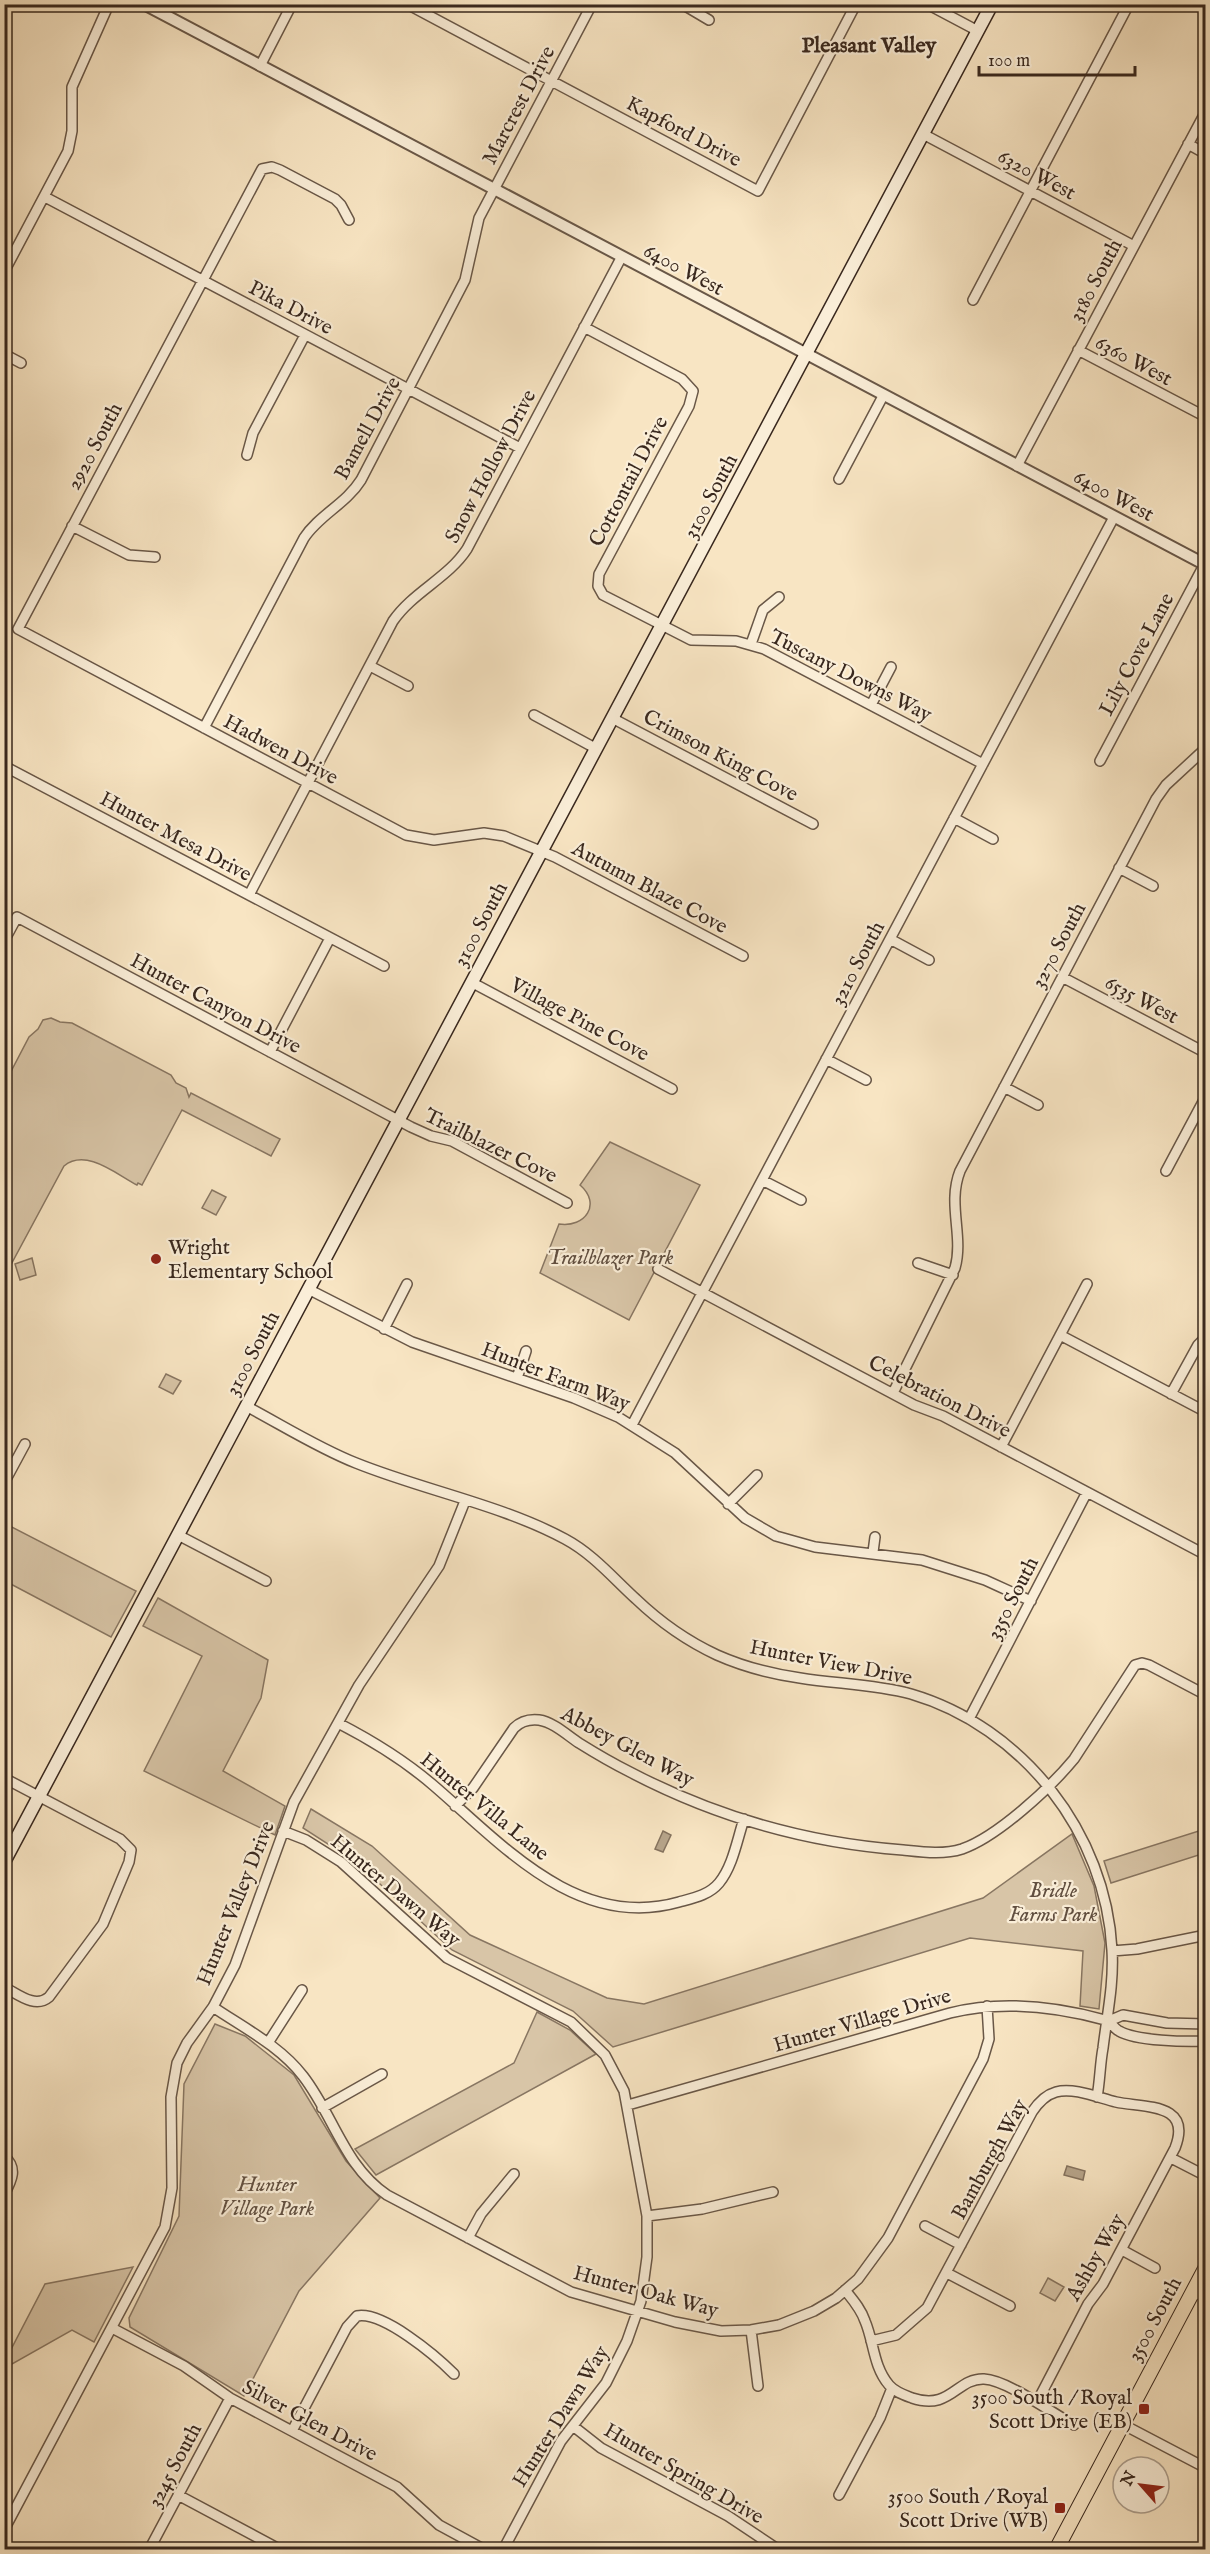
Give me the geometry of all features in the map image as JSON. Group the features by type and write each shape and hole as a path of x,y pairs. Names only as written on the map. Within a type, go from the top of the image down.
{"main road":[{"name":"3100 South","path":"4,1862 540,851 663,627 992,4"},
{"name":"3500 South","path":"1056,2550 1206,2267"}],"street":[{"path":"4,272 70,145 71,93 109,4"},
{"name":"6400 West","path":"144,4 1205,565"},
{"path":"260,66 292,4"},
{"name":"Kapford Drive","path":"407,4 758,190 856,4"},
{"name":"Marcrest Drive","path":"494,190 592,4"},
{"path":"682,4 709,20"},
{"path":"927,4 978,31"},
{"path":"973,300 1129,4"},
{"name":"3180 South","path":"1017,466 1206,111"},
{"name":"6320 West","path":"923,134 1134,246"},
{"path":"1188,144 1206,154"},
{"name":"2920 South","path":"18,629 262,169 272,167 280,170 330,196 341,206 349,220"},
{"name":"Bamell Drive","path":"204,728 304,538 354,490 467,276 477,223 494,190"},
{"name":"Pika Drive","path":"45,197 520,448"},
{"name":"Snow Hollow Drive","path":"249,895 402,609 464,554 621,258"},
{"name":"Cottontail Drive","path":"584,327 682,379 693,391 689,406 599,574 599,589"},
{"path":"247,455 253,433 305,335"},
{"name":"6360 West","path":"1078,351 1206,417"},
{"path":"4,354 21,363"},
{"path":"839,479 883,396"},
{"name":"3210 South","path":"632,1425 1114,517"},
{"path":"72,526 129,555 155,557"},
{"name":"Lily Cove Lane","path":"1101,760 1205,565"},
{"name":"Tuscany Downs Way","path":"599,589 609,599 691,639 751,644 770,652 983,764"},
{"path":"751,644 761,614 778,597"},
{"name":"Hadwen Drive","path":"18,629 413,837 434,840 491,833 540,851"},
{"path":"370,666 408,686"},
{"path":"871,705 891,667"},
{"path":"534,715 595,748"},
{"name":"Crimson King Cove","path":"612,717 813,824"},
{"name":"3270 South","path":"892,1393 953,1275 959,1248 954,1196 960,1171 1161,792 1206,748"},
{"name":"Hunter Mesa Drive","path":"4,766 384,966"},
{"path":"954,818 993,839"},
{"name":"Autumn Blaze Cove","path":"540,851 743,956"},
{"path":"1119,868 1153,886"},
{"name":"Hunter Canyon Drive","path":"4,941 17,918 398,1120"},
{"path":"270,1052 330,938"},
{"path":"890,939 929,960"},
{"name":"6535 West","path":"1062,977 1206,1053"},
{"name":"Village Pine Cove","path":"471,982 672,1089"},
{"path":"826,1059 866,1080"},
{"path":"1004,1087 1038,1105"},
{"path":"1166,1171 1206,1096"},
{"name":"Trailblazer Cove","path":"398,1120 427,1134 452,1141 567,1203"},
{"path":"762,1180 801,1200"},
{"path":"918,1263 953,1275"},
{"name":"Celebration Drive","path":"658,1269 1206,1555"},
{"path":"384,1329 407,1284"},
{"path":"1001,1447 1087,1284"},
{"name":"Hunter Farm Way","path":"308,1289 384,1329 421,1345 588,1404 632,1425 682,1459 728,1504 755,1525 795,1543 873,1552 946,1566 985,1580 1031,1601"},
{"path":"1060,1335 1206,1412"},
{"path":"1172,1394 1198,1345 1206,1337"},
{"path":"517,1378 526,1351"},
{"name":"Hunter View Drive","path":"246,1406 345,1458 537,1526 570,1542 607,1570 660,1620 715,1654 778,1675 865,1684 910,1694 969,1719 1007,1745 1048,1785 1079,1833 1097,1874 1107,1913 1112,1951 1108,2021 1102,2048 1097,2097"},
{"path":"4,1483 25,1444"},
{"path":"728,1504 757,1475"},
{"name":"3350 South","path":"969,1719 1087,1492"},
{"name":"Hunter Valley Drive","path":"4,2530 159,2239 169,2214 172,2188 171,2104 174,2073 182,2052 213,2007 238,1959 294,1802 365,1676 436,1572 452,1540 465,1501"},
{"path":"178,1535 266,1581"},
{"path":"873,1552 876,1538"},
{"name":"Abbey Glen Way","path":"455,1806 473,1788 514,1728 523,1722 538,1720 549,1724 646,1780 691,1801 744,1820 839,1843 891,1850 947,1852 970,1845 992,1834 1048,1785 1074,1759 1130,1670 1138,1663 1149,1665 1206,1695"},
{"name":"Hunter Villa Lane","path":"338,1723 400,1760 510,1855 540,1875 597,1901 639,1908 671,1905 712,1890 729,1866 744,1820"},
{"path":"4,1778 120,1839 131,1850 129,1862 103,1924 49,1997 43,2002 35,2002 4,1987"},
{"name":"Hunter Dawn Way","path":"283,1831 306,1840 341,1862 447,1958 552,2011 580,2028 612,2066 628,2105 647,2216 647,2265 638,2312 627,2341 606,2383 557,2448 503,2550"},
{"path":"1112,1951 1137,1949 1206,1935"},
{"path":"268,2043 302,1990"},
{"name":"Hunter Oak Way","path":"213,2007 268,2043 289,2061 304,2077 349,2157 372,2184 394,2200 561,2288 638,2312 706,2329 751,2330 795,2320 820,2307 845,2290 866,2270 882,2249 983,2059 989,2038 987,2006"},
{"name":"Hunter Village Drive","path":"628,2105 950,2013 987,2006 1030,2006 1108,2021 1120,2032 1155,2039 1175,2042 1206,2041"},
{"name":"Hunter Village Drive","path":"1108,2021 1123,2015 1167,2023 1206,2024"},
{"path":"322,2108 382,2074"},
{"name":"Bamburgh Way","path":"871,2341 893,2336 927,2308 1039,2102 1053,2092 1064,2091 1159,2108 1171,2115 1178,2128"},
{"name":"Ashby Way","path":"1037,2402 1088,2304 1101,2288 1171,2158 1179,2138 1178,2128"},
{"path":"4,2156 12,2164 13,2176 4,2194"},
{"path":"1171,2158 1206,2176"},
{"path":"468,2238 481,2214 514,2174"},
{"path":"647,2216 702,2209 773,2192"},
{"path":"925,2226 962,2245"},
{"path":"1122,2250 1155,2268"},
{"path":"947,2272 1010,2306"},
{"path":"845,2290 862,2313 880,2371 892,2388 909,2397 931,2401 953,2394 970,2382 986,2379 1037,2402 1074,2425"},
{"path":"1192,2291 1206,2298"},
{"path":"292,2431 346,2327 357,2316 373,2318 409,2337 438,2357 454,2374"},
{"name":"Silver Glen Drive","path":"112,2328 184,2366 230,2398 397,2487 433,2521 485,2550"},
{"path":"751,2330 758,2386"},
{"path":"839,2495 880,2418 892,2388"},
{"name":"3245 South","path":"149,2550 230,2398"},
{"path":"1122,2424 1206,2468"},
{"name":"Hunter Spring Drive","path":"573,2426 601,2448 728,2516 776,2548"},
{"path":"178,2495 281,2550"}],"green space":[{"path":"51,1018 60,1022 72,1023 171,1075 176,1083 186,1088 189,1097 191,1093 280,1139 271,1156 182,1110 142,1185 138,1183 137,1185 91,1161 73,1161 64,1166 7,1272 5,1270 5,1083 29,1037 38,1029 43,1020"},
{"name":"Trailblazer Park","path":"610,1142 700,1185 629,1320 540,1273 559,1224 576,1222 588,1213 590,1200 580,1185"},
{"path":"212,1190 226,1197 216,1215 202,1208"},
{"path":"32,1258 36,1275 20,1280 15,1264"},
{"path":"166,1374 181,1381 173,1394 159,1387"},
{"path":"4,1523 136,1591 111,1637 5,1581"},
{"path":"158,1598 268,1660 261,1698 223,1771 285,1806 275,1835 144,1771 202,1656 143,1626"},
{"name":"Bridle Farms Park","path":"311,1809 372,1846 470,1935 607,1998 644,2004 983,1898 1072,1834 1094,1886 1105,1943 1099,2009 1080,2006 1083,1951 970,1938 613,2047 573,2011 452,1950 356,1862 303,1828"},
{"path":"1205,1829 1205,1853 1111,1883 1104,1861"},
{"path":"537,2012 570,2030 596,2054 376,2175 355,2149 514,2063"},
{"name":"Hunter Village Park","path":"215,2024 245,2036 294,2075 346,2161 380,2198 299,2291 244,2396 130,2327 129,2318 179,2216 184,2084"},
{"path":"133,2267 94,2342 72,2330 5,2368 5,2361 45,2284"},
{"path":"1048,2278 1064,2287 1055,2301 1040,2293"}],"shaded area":[{"path":"663,1831 671,1835 663,1852 655,1849"},
{"path":"1067,2166 1085,2171 1083,2180 1064,2175"}],"place":[{"name":"Wright Elementary School","path":"156,1259"},
{"name":"3500 South / Royal Scott Drive (EB)","path":"1144,2409"},
{"name":"3500 South / Royal Scott Drive (WB)","path":"1060,2508"}],"district":[{"name":"Pleasant Valley","path":"869,44"}]}
